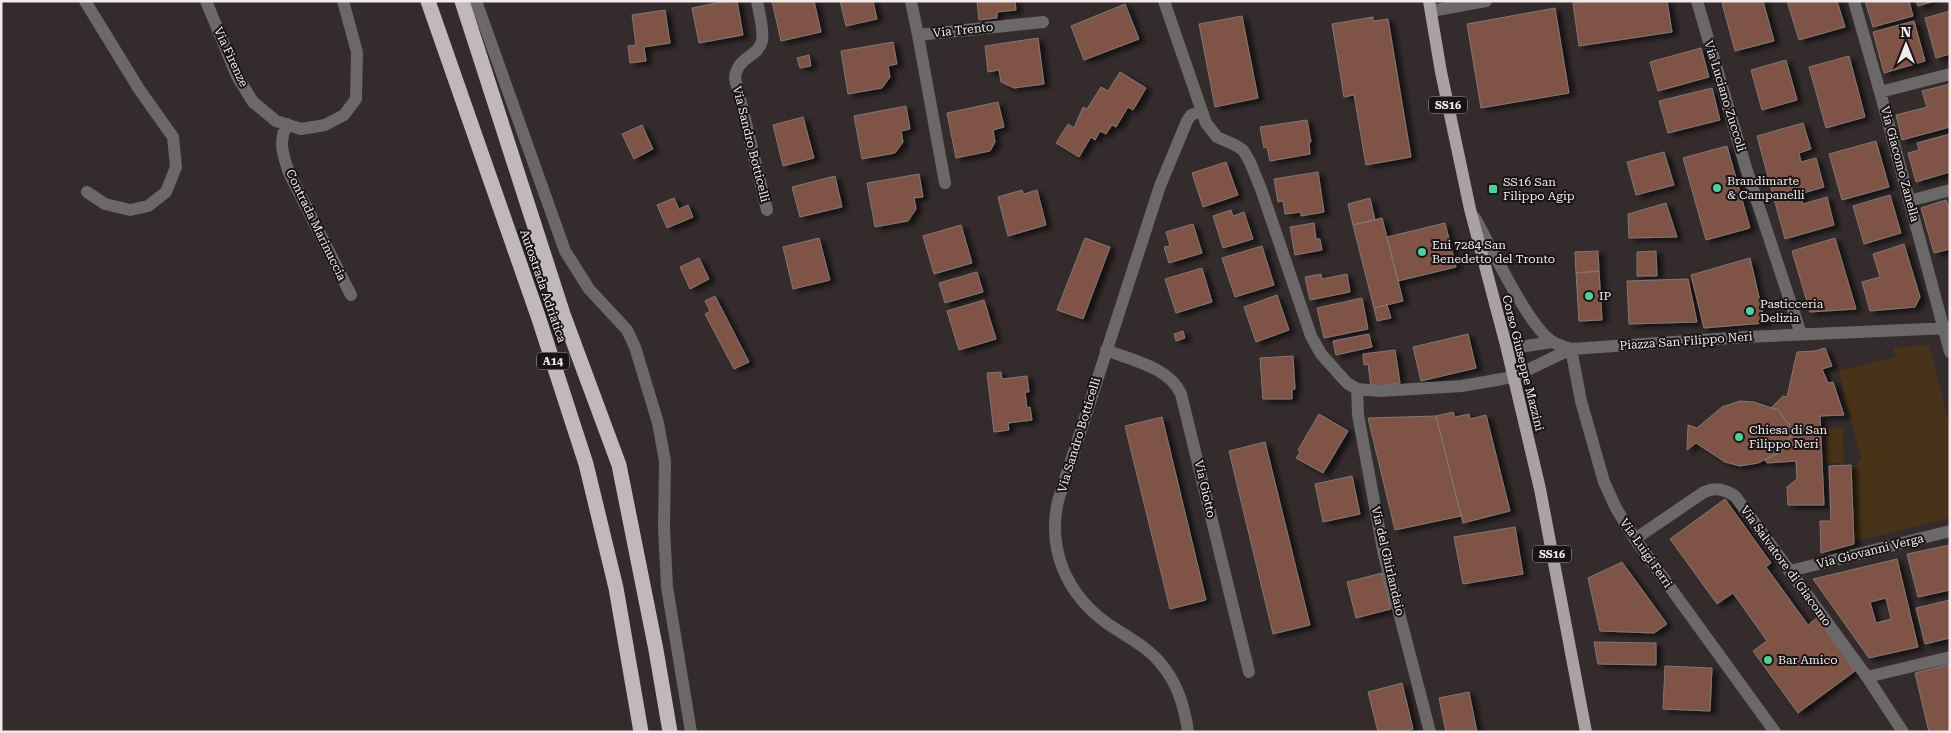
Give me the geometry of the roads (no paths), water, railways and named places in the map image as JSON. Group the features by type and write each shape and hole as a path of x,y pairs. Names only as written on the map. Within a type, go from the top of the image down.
{"highway":[{"name":"Autostrada Adriatica","path":"428,1 538,316 586,464 616,588 630,659 641,732"},
{"name":"Autostrada Adriatica","path":"462,1 563,314 619,465 656,650 670,732"}],"main road":[{"name":"Corso Giuseppe Mazzini","path":"1430,6 1441,72 1470,208 1507,350 1541,495 1586,732"}],"street":[{"path":"85,1 139,89 173,137 176,167 166,192 148,206 130,210 105,204 88,192"},
{"name":"Via Firenze","path":"206,1 237,76 253,102 276,121 300,129 325,125 344,115 356,99 357,52 343,1"},
{"path":"476,1 565,250 589,289 627,330 635,347 658,423 665,461 664,536 667,587 691,732"},
{"name":"Via Sandro Botticelli","path":"757,1 762,41 760,47 740,64 735,78 767,210"},
{"name":"Via Trento","path":"911,1 918,36 1043,22"},
{"path":"1164,1 1206,123 1217,137 1235,144 1246,155 1261,189 1311,336 1330,366 1347,383 1357,389 1380,392 1480,384 1513,377 1571,350"},
{"path":"1430,6 1486,1"},
{"name":"Via Luciano Zuccoli","path":"1697,1 1744,160 1801,334"},
{"name":"Via Giacomo Zanella","path":"1854,1 1909,201 1947,328 1950,352"},
{"path":"918,36 946,183"},
{"path":"1880,92 1950,74"},
{"name":"Via Sandro Botticelli","path":"1188,732 1177,690 1166,669 1150,652 1101,619 1069,582 1056,551 1055,523 1058,501 1171,156 1187,121 1191,115 1201,110"},
{"name":"Contrada Marinuccia","path":"287,124 281,142 282,154 289,173 351,295"},
{"path":"1909,201 1950,190"},
{"path":"1470,208 1532,320 1552,342 1571,350"},
{"name":"Piazza San Filippo Neri","path":"1571,350 1801,334 1947,328"},
{"path":"1507,350 1552,342"},
{"name":"Via Giotto","path":"1106,350 1159,371 1171,379 1181,394 1249,672"},
{"name":"Via Luigi Ferri","path":"1571,350 1581,401 1604,482 1616,508 1635,538 1770,729"},
{"name":"Via del Ghirlandaio","path":"1357,389 1358,415 1384,555 1430,732"},
{"name":"Via Salvatore di Giacomo","path":"1635,538 1704,492 1716,489 1728,492 1738,500 1790,571 1867,677 1903,732"},
{"name":"Via Giovanni Verga","path":"1790,571 1950,532"},
{"path":"1867,677 1950,657"}],"place":[{"name":"Brandimarte & Campanelli","path":"1717,188"},
{"name":"SS16 San Filippo Agip","path":"1493,189"},
{"name":"Eni 7284 San Benedetto del Tronto","path":"1422,252"},
{"name":"IP","path":"1589,296"},
{"name":"Pasticceria Delizia","path":"1750,311"},
{"name":"Chiesa di San Filippo Neri","path":"1739,437"},
{"name":"Bar Amico","path":"1768,660"}]}
